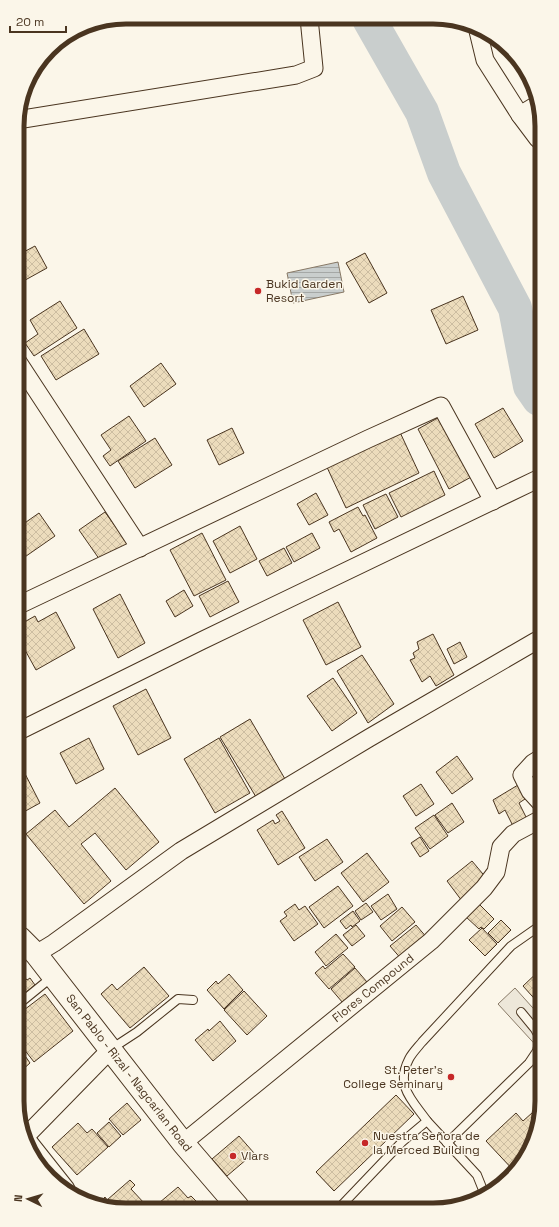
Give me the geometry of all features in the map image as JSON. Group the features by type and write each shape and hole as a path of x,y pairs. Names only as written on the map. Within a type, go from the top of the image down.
{"main road":[{"name":"San Pablo - Rizal - Nagcarlan Road","path":"24,942 36,954 183,1143 235,1203"}],"street":[{"path":"24,119 296,75 314,68 310,24"},
{"path":"479,36 485,60 520,115 535,135"},
{"path":"520,115 533,107"},
{"path":"24,371 140,548"},
{"path":"24,603 368,439 441,406 493,501"},
{"path":"24,725 535,480"},
{"path":"36,954 54,943 181,851 369,738 535,642"},
{"path":"535,762 522,775 530,791 535,796"},
{"name":"Flores Compound","path":"183,1143 430,942 484,888 496,872 501,847 513,834 535,822"},
{"path":"29,1133 110,1050"}],"lane":[{"path":"483,1190 477,1175 427,1122 404,1089 403,1074 409,1058 422,1042 511,946 535,929"},
{"path":"24,1000 53,976"},
{"path":"110,1050 137,1032 178,999 193,1000"},
{"path":"520,1012 535,1028"},
{"path":"447,1143 529,1063 535,1054"},
{"path":"344,1203 402,1142 427,1122"}],"shaded area":[{"path":"338,262 344,292 293,303 287,273"},
{"path":"515,988 535,1010 535,1044 498,1004"}],"building":[{"path":"35,246 47,268 24,281 24,252"},
{"path":"365,253 387,293 369,303 346,263"},
{"path":"463,296 478,330 446,344 431,310"},
{"path":"60,301 77,328 34,356 25,343 38,334 30,320"},
{"path":"84,329 99,354 56,380 41,356"},
{"path":"161,363 176,384 144,407 130,386"},
{"path":"503,408 523,441 494,458 475,424"},
{"path":"443,415 475,475 449,489 418,429"},
{"path":"129,416 146,441 110,466 103,456 111,450 101,435"},
{"path":"232,428 244,453 219,465 207,440"},
{"path":"398,428 419,473 346,508 325,463"},
{"path":"155,438 172,465 135,488 118,461"},
{"path":"434,471 445,495 401,517 389,493"},
{"path":"316,493 328,515 309,525 297,504"},
{"path":"386,494 398,517 375,529 363,505"},
{"path":"358,507 363,516 365,515 377,538 351,552 339,529 334,532 329,522"},
{"path":"105,512 128,544 102,563 79,530"},
{"path":"39,513 55,536 24,558 24,524"},
{"path":"240,526 257,559 230,573 213,541"},
{"path":"202,533 226,580 194,596 170,550"},
{"path":"312,533 320,548 294,562 286,547"},
{"path":"284,548 292,563 267,576 259,561"},
{"path":"228,581 239,602 210,617 199,596"},
{"path":"184,590 193,606 175,617 166,601"},
{"path":"120,594 145,643 118,658 93,609"},
{"path":"338,602 361,647 326,665 303,620"},
{"path":"56,612 75,648 36,670 24,648 24,622 35,616 38,622"},
{"path":"433,634 454,675 436,686 430,676 422,682 410,660 415,658 413,653 419,649 417,642"},
{"path":"460,642 467,657 454,664 447,649"},
{"path":"362,655 394,704 368,723 337,671"},
{"path":"333,678 357,713 332,731 307,696"},
{"path":"146,689 171,738 138,755 113,706"},
{"path":"250,719 285,779 256,797 220,737"},
{"path":"89,738 104,769 76,784 60,753"},
{"path":"219,738 250,793 215,813 184,759"},
{"path":"457,756 473,779 452,794 436,772"},
{"path":"24,772 40,803 24,812"},
{"path":"421,784 434,804 416,816 403,796"},
{"path":"518,785 525,799 519,803 527,819 514,828 505,810 499,814 493,800"},
{"path":"115,788 159,842 126,870 95,833 81,844 111,881 84,904 26,834 55,810 69,827"},
{"path":"452,803 464,822 448,833 435,815"},
{"path":"282,811 305,848 278,865 257,830 273,820 275,824 280,821 276,815"},
{"path":"434,815 448,836 430,849 415,828"},
{"path":"420,837 429,851 420,857 411,843"},
{"path":"327,839 343,862 315,881 299,857"},
{"path":"367,853 389,882 363,902 341,873"},
{"path":"472,861 488,880 462,901 447,881"},
{"path":"338,886 353,906 324,928 309,907"},
{"path":"388,894 397,909 381,920 371,906"},
{"path":"366,903 373,912 361,920 355,911"},
{"path":"478,903 494,919 484,929 481,927 479,929 465,916"},
{"path":"295,904 299,910 305,906 318,924 294,941 280,921 287,916 284,912"},
{"path":"402,907 415,922 392,941 380,926"},
{"path":"353,911 360,921 352,927 351,925 346,929 340,921"},
{"path":"501,920 511,930 498,943 488,933"},
{"path":"356,925 365,936 352,946 343,935"},
{"path":"416,925 428,939 403,961 390,946"},
{"path":"482,928 497,944 485,956 469,940"},
{"path":"336,934 348,948 326,966 315,952"},
{"path":"343,954 355,967 329,989 315,973 323,966 325,969"},
{"path":"144,967 169,996 130,1028 101,994 112,984 117,990"},
{"path":"355,968 367,982 343,1003 331,989"},
{"path":"229,974 243,990 224,1009 207,990 216,981 218,984"},
{"path":"535,975 535,999 523,986"},
{"path":"24,977 27,980 30,978 35,985 24,994"},
{"path":"244,991 267,1016 247,1035 224,1010"},
{"path":"45,994 73,1031 34,1062 24,1049 24,1010"},
{"path":"220,1021 236,1041 213,1061 195,1040 208,1029 209,1031"},
{"path":"24,1054 30,1063 24,1068"},
{"name":"Nuestra Señora de la Merced Building","path":"396,1095 414,1114 334,1191 316,1172"},
{"path":"127,1103 141,1120 123,1135 109,1119"},
{"path":"534,1111 532,1127 527,1140 518,1158 511,1167 486,1141 516,1113 523,1121"},
{"path":"109,1122 121,1136 109,1147 97,1133"},
{"path":"78,1123 87,1133 92,1129 108,1147 77,1175 52,1147"},
{"name":"Vlars","path":"239,1136 254,1153 227,1176 212,1159"},
{"path":"130,1180 135,1185 131,1189 144,1203 126,1203 102,1200 105,1197 107,1200"},
{"path":"178,1187 188,1198 191,1196 198,1203 159,1203"}],"waterway":[{"path":"372,24 422,112 444,173 515,308 530,386 535,393"}],"place":[{"name":"Bukid Garden Resort","path":"258,291"},
{"name":"St. Peter's College Seminary","path":"451,1077"},
{"name":"Nuestra Señora de la Merced Building","path":"365,1143"},
{"name":"Vlars","path":"233,1156"}]}
